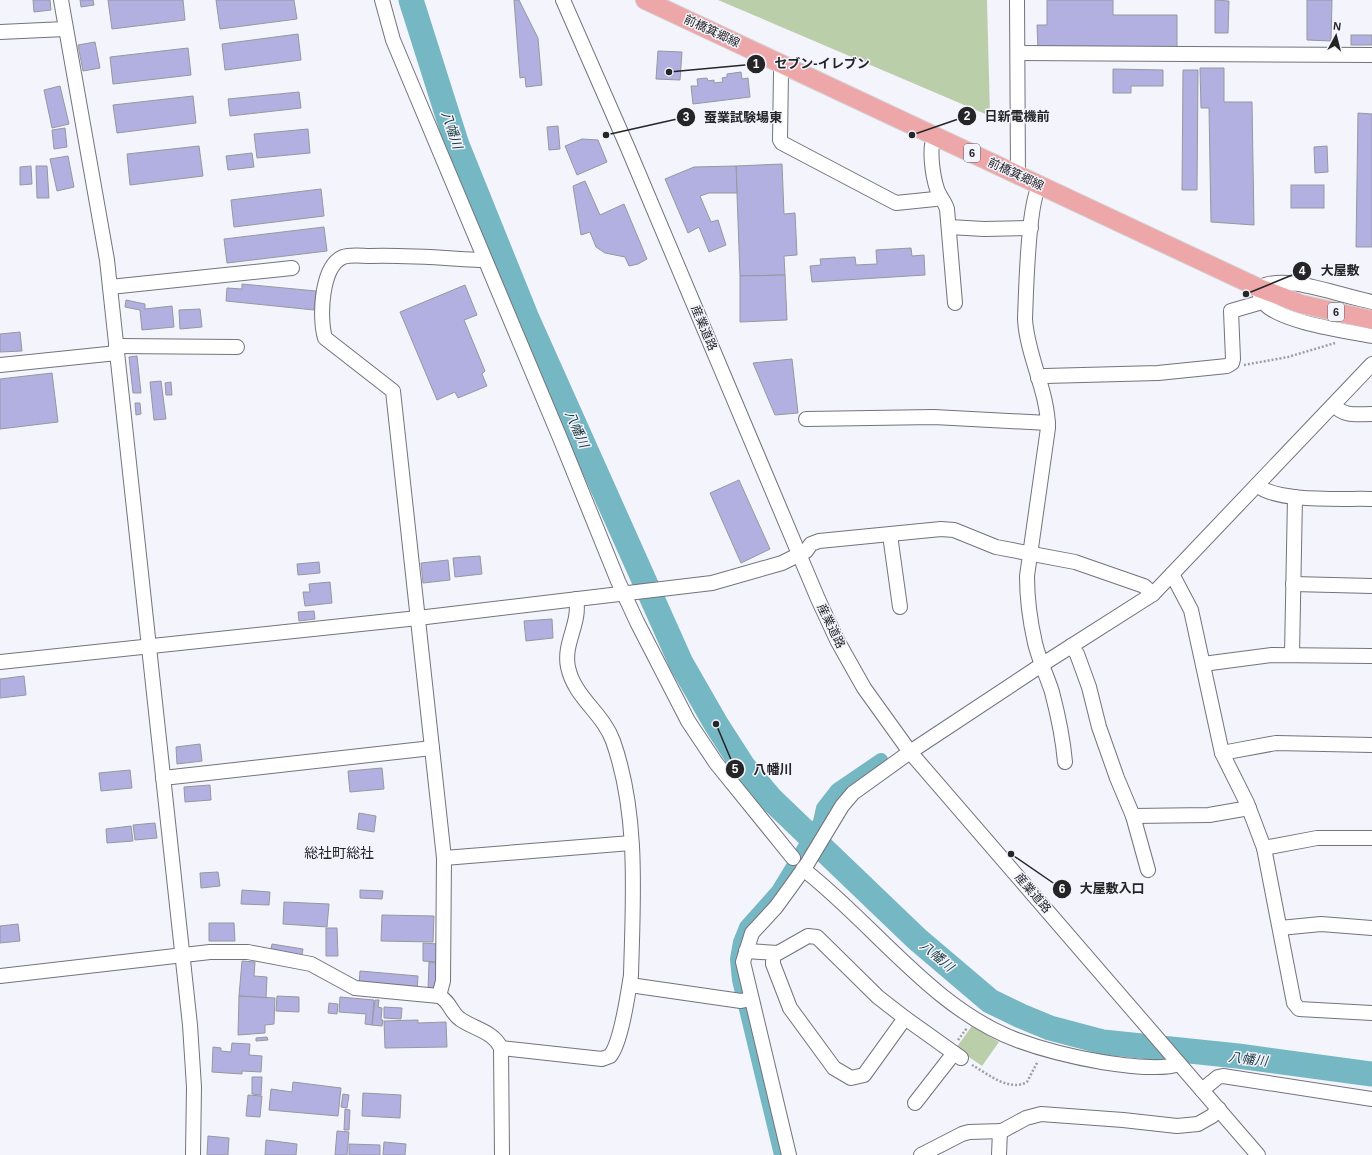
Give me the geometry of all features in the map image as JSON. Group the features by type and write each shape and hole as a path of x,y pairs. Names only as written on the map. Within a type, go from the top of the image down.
{"main road":[{"name":"前橋箕郷線","path":"645,0 1040,184 1261,295 1372,320"}],"street":[{"path":"61,0 65,29 103,228 110,286 190,1025 194,1087 194,1155"},
{"path":"382,0 392,40 626,593 688,721 716,763 793,858"},
{"name":"産業道路","path":"563,0 627,146 818,599 850,664 882,715 910,752 1258,1155"},
{"path":"1017,0 1018,175"},
{"path":"0,32 65,29"},
{"path":"1018,53 1372,56"},
{"path":"784,65 781,72 780,140 782,143 896,202 935,199 940,196"},
{"path":"934,135 931,144 935,181 940,196 946,205 955,303"},
{"path":"1040,184 1035,193 1024,319 1026,334 1048,423 1027,576 1030,618 1035,645 1052,693 1063,743 1065,762"},
{"path":"949,227 984,229 1031,228"},
{"path":"439,996 443,981 444,858 393,391 325,338 322,315 326,281 332,266 346,256 417,255 480,260 484,258"},
{"path":"110,286 292,268"},
{"path":"1038,378 1045,376 1158,373 1227,366 1232,363 1231,311 1261,295 1265,284 1279,282 1305,286 1372,302"},
{"path":"1261,295 1275,312 1350,332 1372,336"},
{"path":"0,365 116,349 238,347"},
{"path":"789,1155 743,962 752,933 776,907 805,866 842,806 853,793 910,752 1043,664 1153,594 1372,364"},
{"path":"1334,404 1340,412 1345,414 1372,414"},
{"path":"806,419 934,417 1048,423"},
{"path":"1257,485 1267,492 1295,497 1372,499"},
{"path":"1292,655 1295,497"},
{"path":"0,662 418,618 712,583 782,563 800,555 806,551 811,544 819,541 941,529 954,530 996,547 1083,565 1144,586 1153,594"},
{"path":"890,535 900,607"},
{"path":"1172,574 1189,604 1222,753 1249,808 1264,848 1294,1003 1299,1009 1372,1013"},
{"path":"1293,584 1372,586"},
{"path":"501,1048 602,1059 610,1056 616,1046 630,985 632,905 631,842 626,789 619,757 609,731 574,686 568,666 569,644 578,613 576,599"},
{"path":"1071,646 1078,654 1089,687 1099,727 1117,778 1133,816 1148,870"},
{"path":"1203,664 1261,656 1372,656"},
{"path":"1222,753 1276,743 1372,745"},
{"path":"164,778 432,748"},
{"path":"1133,816 1209,815 1249,808"},
{"path":"1264,848 1317,838 1372,838"},
{"path":"444,858 631,842"},
{"path":"805,866 932,988 975,1018 1016,1040 1066,1055 1117,1065 1161,1068 1179,1064"},
{"path":"1280,928 1321,924 1372,928"},
{"path":"746,951 773,953 781,952 808,936 820,939 878,997 955,1054 915,1103"},
{"path":"0,976 225,950 248,952 310,964 355,988 439,996 448,1002 460,1019 485,1031 495,1038 501,1048 502,1155"},
{"path":"773,953 773,964 790,1008 834,1068 851,1078 864,1075 905,1018"},
{"path":"630,985 741,1001 751,999"},
{"path":"1202,1090 1222,1076 1372,1099"},
{"path":"921,1155 962,1134 969,1132 1000,1131 1026,1118 1047,1114 1136,1121 1177,1126 1206,1121 1219,1109"},
{"path":"999,1155 1000,1131"}],"path":[{"path":"1232,363 1238,366 1288,357 1342,341 1350,332"},
{"path":"975,1018 955,1054 1009,1085 1022,1085 1031,1077 1044,1048"}],"green space":[{"path":"718,0 987,0 990,116"},
{"path":"972,1026 999,1042 982,1066 956,1048"}],"building":[{"path":"33,0 50,0 51,10 34,12"},
{"path":"80,0 93,0 94,5 81,7"},
{"path":"108,0 183,0 185,20 112,29"},
{"path":"216,0 294,0 297,19 220,29"},
{"path":"514,0 519,0 538,38 542,85 526,87 525,77 520,78"},
{"path":"1047,0 1113,0 1113,15 1177,15 1177,47 1038,49 1037,25 1047,25"},
{"path":"1215,0 1229,1 1228,33 1215,33"},
{"path":"1307,0 1332,0 1331,41 1307,40"},
{"path":"298,34 301,60 225,70 222,44"},
{"path":"1351,35 1372,35 1372,45 1351,45"},
{"path":"95,42 100,68 83,71 78,45"},
{"path":"188,48 191,75 113,84 110,57"},
{"path":"658,51 682,52 680,80 656,79"},
{"path":"1200,68 1224,68 1224,102 1252,102 1254,225 1211,222 1209,108 1201,108"},
{"path":"1113,69 1163,70 1163,86 1131,86 1131,93 1113,93"},
{"path":"1183,70 1198,70 1197,190 1182,190"},
{"path":"741,72 742,79 748,78 750,97 693,104 691,86 698,86 697,79 707,78 708,81 714,80 714,83 723,82 722,78 727,77 727,74"},
{"path":"60,86 69,124 52,128 44,90"},
{"path":"299,92 301,108 230,116 228,99"},
{"path":"193,96 196,123 117,133 113,105"},
{"path":"1358,113 1372,114 1372,247 1356,247"},
{"path":"558,126 560,149 549,150 547,127"},
{"path":"65,128 67,147 54,149 52,130"},
{"path":"308,129 310,153 257,158 254,134"},
{"path":"582,139 598,140 607,162 577,175 565,146"},
{"path":"199,146 203,176 130,185 127,154"},
{"path":"1327,146 1328,172 1315,173 1314,147"},
{"path":"252,153 254,167 228,170 226,156"},
{"path":"68,156 74,187 57,191 50,159"},
{"path":"782,164 784,214 795,213 797,255 784,256 785,275 740,276 736,166"},
{"path":"31,166 32,184 20,185 20,167"},
{"path":"36,166 47,166 49,198 37,198"},
{"path":"736,166 737,193 709,193 700,196 711,222 718,220 726,245 709,252 699,227 688,233 665,179 694,167"},
{"path":"585,181 600,215 624,204 647,259 638,264 629,266 625,257 605,253 596,247 590,232 581,235 573,186"},
{"path":"1291,185 1324,185 1324,208 1291,208"},
{"path":"321,189 324,216 234,227 231,200"},
{"path":"324,227 327,251 227,263 224,239"},
{"path":"911,248 912,256 924,255 925,275 812,282 810,266 821,265 820,259 855,257 856,265 877,264 876,250"},
{"path":"785,275 787,320 740,322 740,276"},
{"path":"242,284 316,291 314,310 226,301 227,288 242,289"},
{"path":"465,285 477,315 464,320 485,371 482,374 487,386 458,398 455,392 437,400 400,312"},
{"path":"126,300 145,304 145,309 172,306 174,327 142,330 140,310 125,307"},
{"path":"200,309 202,327 180,329 179,310"},
{"path":"20,332 22,351 0,352 0,334"},
{"path":"137,356 141,393 133,393 129,357"},
{"path":"792,359 798,413 775,415 753,363"},
{"path":"52,373 58,422 0,429 0,379"},
{"path":"161,381 166,419 154,420 150,382"},
{"path":"171,382 172,395 166,395 165,383"},
{"path":"135,403 140,403 141,414 136,415"},
{"path":"739,480 770,549 741,563 710,493"},
{"path":"480,556 482,574 455,577 453,558"},
{"path":"448,560 450,580 423,583 421,563"},
{"path":"319,562 320,573 298,575 297,564"},
{"path":"330,582 332,603 305,606 303,592 310,592 309,584"},
{"path":"314,611 315,619 299,621 298,612"},
{"path":"552,619 553,638 526,641 524,621"},
{"path":"24,676 26,695 0,698 0,679"},
{"path":"200,744 202,761 177,764 176,747"},
{"path":"382,768 384,789 350,792 348,771"},
{"path":"130,770 132,788 101,791 99,773"},
{"path":"210,785 211,800 185,802 184,787"},
{"path":"359,813 376,816 374,832 357,829"},
{"path":"155,823 157,838 135,840 133,825"},
{"path":"131,826 133,841 107,843 106,829"},
{"path":"218,872 220,886 201,888 200,873"},
{"path":"242,890 270,892 269,905 241,904"},
{"path":"360,890 383,891 382,899 360,898"},
{"path":"284,902 329,904 327,927 283,924"},
{"path":"382,915 434,916 433,942 381,941"},
{"path":"209,923 234,923 235,941 209,941"},
{"path":"18,924 20,941 0,943 0,926"},
{"path":"326,928 337,928 338,956 326,956"},
{"path":"423,943 438,944 437,962 423,961"},
{"path":"272,944 303,949 301,960 270,955"},
{"path":"242,961 255,962 254,976 267,977 266,998 239,996"},
{"path":"429,962 437,963 436,990 428,990"},
{"path":"360,971 418,976 417,991 359,986"},
{"path":"239,996 275,998 274,1024 265,1025 265,1033 238,1035"},
{"path":"277,996 299,997 299,1012 276,1011"},
{"path":"340,997 374,1000 372,1025 365,1024 366,1014 339,1012"},
{"path":"375,1000 379,1000 378,1007 382,1008 382,1026 372,1025"},
{"path":"329,1003 338,1004 337,1014 328,1013"},
{"path":"384,1007 402,1008 401,1019 384,1018"},
{"path":"418,1020 418,1023 446,1022 447,1047 385,1048 384,1021"},
{"path":"267,1037 268,1040 256,1041 256,1038"},
{"path":"232,1043 250,1044 249,1055 262,1056 261,1072 242,1071 242,1074 212,1072 213,1047 221,1048 221,1051 231,1052"},
{"path":"252,1077 262,1077 261,1095 252,1094"},
{"path":"293,1082 341,1088 338,1116 269,1110 271,1089 292,1092"},
{"path":"363,1093 401,1095 400,1118 362,1116"},
{"path":"343,1094 349,1095 347,1108 341,1107"},
{"path":"248,1095 262,1096 260,1117 246,1116"},
{"path":"345,1109 350,1110 349,1130 344,1130"},
{"path":"337,1131 349,1132 347,1155 335,1155"},
{"path":"208,1136 229,1138 228,1155 207,1155"},
{"path":"266,1140 297,1144 296,1155 265,1155"},
{"path":"384,1142 406,1144 405,1155 383,1155"},
{"path":"349,1144 380,1145 380,1155 349,1155"}],"waterway":[{"name":"八幡川","path":"411,0 457,145 526,316 681,663 716,724 743,766 771,799 917,939 990,1001 1021,1016 1050,1028 1103,1042 1238,1056 1372,1074"},
{"path":"781,1155 739,980 737,959 740,942 746,927 778,891 820,822 823,808 837,790 881,760"}],"place":[{"name":"セブン-イレブン","path":"669,72"},
{"name":"蚕業試験場東","path":"606,135"},
{"name":"日新電機前","path":"912,135"},
{"name":"大屋敷","path":"1246,294"},
{"name":"八幡川","path":"716,724"},
{"name":"大屋敷入口","path":"1011,854"}],"district":[{"name":"総社町総社","path":"339,853"}]}
